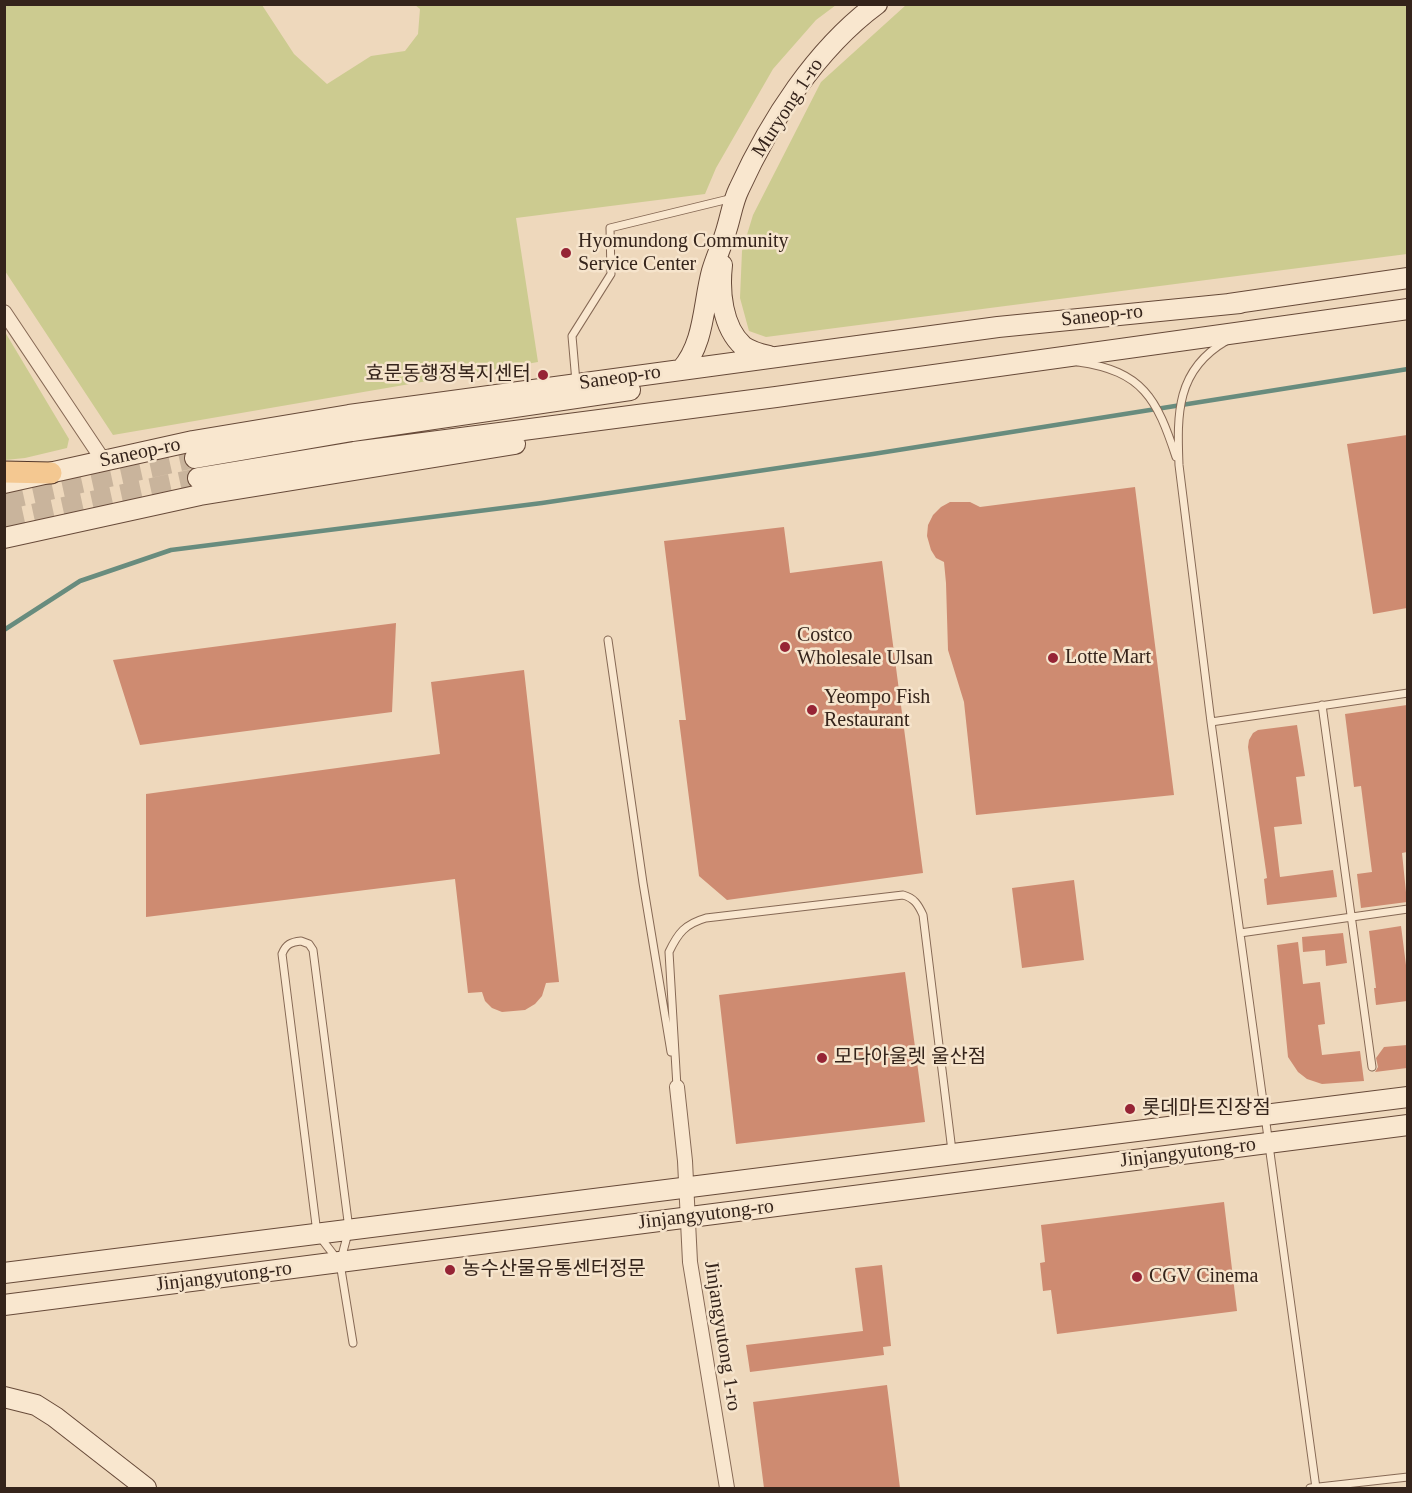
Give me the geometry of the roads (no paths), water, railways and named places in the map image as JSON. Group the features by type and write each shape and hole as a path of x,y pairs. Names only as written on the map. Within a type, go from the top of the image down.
{"main road":[{"name":"Muryong 1-ro","path":"727,230 736,198 754,159 803,80 832,42 877,4"},
{"path":"727,230 722,270 722,297 726,318 734,334 744,346 771,357"},
{"path":"681,369 689,360 695,347 713,269 727,230"},
{"name":"Saneop-ro","path":"195,458 352,430 1407,278"},
{"name":"Saneop-ro","path":"4,483 193,441 338,417 998,327 1240,303"},
{"name":"Saneop-ro","path":"198,478 354,452 776,397 1407,309"},
{"name":"Saneop-ro","path":"4,538 246,487 524,442 776,397"},
{"path":"4,472 51,473"},
{"path":"4,545 37,530"},
{"name":"Jinjangyutong-ro","path":"4,1273 1407,1097"},
{"name":"Jinjangyutong-ro","path":"4,1305 1407,1125"},
{"path":"4,1397 36,1405 146,1488"}],"street":[{"path":"4,312 103,460"},
{"name":"Jinjangyutong 1-ro","path":"677,1087 690,1262 727,1488"}],"lane":[{"path":"576,384 572,336 611,274 610,228 736,198"},
{"path":"1242,332 1212,350 1189,379 1179,408 1179,465 1313,1488 1407,1477"},
{"path":"1052,359 1092,364 1131,378 1144,389 1155,404 1166,426 1179,465"},
{"path":"608,640 643,884 677,1087"},
{"path":"1211,722 1407,693"},
{"path":"1322,705 1372,1067"},
{"path":"677,1087 669,952 683,928 706,918 903,895 912,898 919,905 923,915 952,1155"},
{"path":"1240,933 1407,909"},
{"path":"340,1263 317,1233 282,954 291,942 301,940 314,950 349,1229 340,1263 353,1344"}],"waterway":[{"path":"4,630 80,581 171,550 542,503 873,454 1408,369"}],"tunnel":[{"path":"4,500 195,458"},
{"path":"4,520 198,478"}],"place":[{"name":"Hyomundong Community Service Center","path":"566,253"},
{"name":"효문동행정복지센터","path":"543,375"},
{"name":"Costco Wholesale Ulsan","path":"785,647"},
{"name":"Lotte Mart","path":"1053,658"},
{"name":"Yeompo Fish Restaurant","path":"812,710"},
{"name":"모다아울렛 울산점","path":"822,1058"},
{"name":"롯데마트진장점","path":"1130,1109"},
{"name":"농수산물유통센터정문","path":"450,1270"},
{"name":"CGV Cinema","path":"1137,1277"}]}
